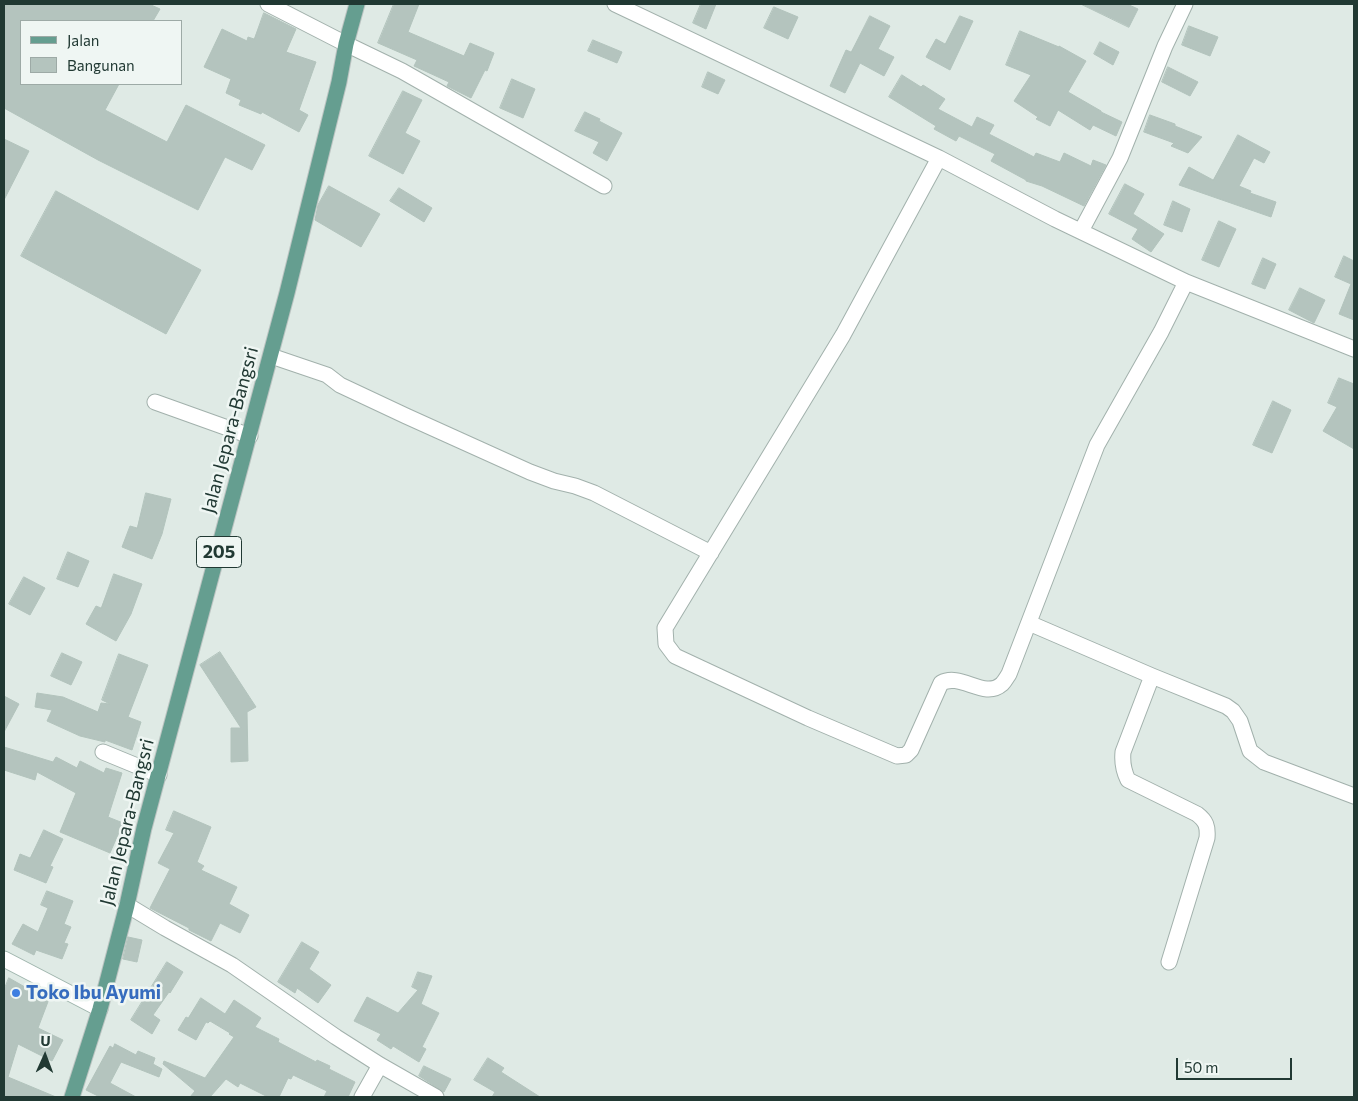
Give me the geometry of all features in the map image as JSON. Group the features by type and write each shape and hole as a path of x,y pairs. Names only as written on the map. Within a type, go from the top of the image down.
{"main road":[{"name":"Jalan Jepara-Bangsri","path":"72,1097 100,1008 127,905 144,828 271,356 313,192 346,44 357,4"}],"street":[{"path":"268,4 402,71 604,186"},
{"path":"615,4 939,158 1055,219 1186,282 1354,349"},
{"path":"1081,231 1120,158 1165,46 1185,4"},
{"path":"939,158 843,335 665,628 666,644 675,656 808,718 897,756 906,755 911,750 941,683 956,680 981,688 996,687 1002,684 1009,674 1096,445 1161,332 1186,282"},
{"path":"271,356 328,375 340,384 406,416 530,472 594,493 711,553"},
{"path":"156,402 250,436"},
{"path":"1029,623 1226,706 1233,711 1240,721 1250,751 1264,762 1354,796"},
{"path":"1152,676 1123,752 1124,772 1128,780 1203,818 1208,829 1207,838 1169,962"},
{"path":"103,752 159,775"},
{"path":"127,905 232,965 336,1037 436,1097"},
{"path":"4,959 100,1008"},
{"path":"362,1097 380,1065"}],"building":[{"path":"4,4 149,4 160,9 154,20 20,20 20,85 118,85 105,110 167,142 186,105 265,145 252,170 225,157 198,210 98,160 4,108"},
{"path":"394,4 419,4 408,32 464,56 470,43 494,53 487,71 485,70 471,98 447,86 449,82 414,66 417,60 378,43"},
{"path":"701,4 716,4 706,29 693,23"},
{"path":"1081,4 1127,4 1138,9 1129,27"},
{"path":"774,7 798,17 788,39 764,28"},
{"path":"264,13 296,29 286,52 316,62 299,110 308,115 299,132 262,112 261,114 239,105 241,100 226,93 231,79 204,67 222,29 247,41 248,37 254,39"},
{"path":"870,16 890,26 878,49 894,57 884,76 860,63 845,93 830,86 846,50 851,52"},
{"path":"960,16 973,21 950,70 926,57 936,39 945,44"},
{"path":"1189,26 1218,37 1210,56 1182,45"},
{"path":"1020,31 1059,46 1086,61 1068,92 1122,122 1116,136 1093,125 1090,130 1058,110 1050,126 1036,119 1038,117 1014,101 1031,75 1006,65"},
{"path":"593,40 622,52 617,63 588,51"},
{"path":"1100,42 1119,52 1113,65 1094,54"},
{"path":"1168,67 1198,82 1190,96 1162,82"},
{"path":"708,72 725,80 718,94 702,87"},
{"path":"902,75 921,87 923,85 945,99 938,109 972,127 977,117 994,125 989,134 1034,157 1036,153 1060,162 1064,153 1091,166 1093,160 1106,165 1084,206 1042,186 1026,181 991,161 995,154 959,136 956,141 934,129 936,126 889,97"},
{"path":"512,79 535,89 523,118 500,108"},
{"path":"403,91 422,100 405,133 420,141 403,174 369,156"},
{"path":"585,112 622,133 607,161 593,153 599,142 575,131"},
{"path":"1150,115 1202,137 1188,153 1171,146 1174,143 1144,132"},
{"path":"1238,135 1270,152 1264,163 1254,158 1239,186 1251,191 1250,193 1276,202 1271,217 1179,185 1189,167 1213,180"},
{"path":"4,139 29,151 4,200"},
{"path":"1125,184 1144,194 1133,214 1164,234 1151,252 1132,239 1138,229 1109,214"},
{"path":"329,186 380,214 361,247 315,220 318,205"},
{"path":"399,188 432,208 424,222 390,201"},
{"path":"56,191 201,270 166,334 21,256"},
{"path":"1173,201 1190,209 1182,232 1164,225"},
{"path":"1219,221 1236,229 1219,267 1202,260"},
{"path":"1344,256 1354,261 1354,320 1339,314 1351,284 1335,277"},
{"path":"1263,258 1276,264 1265,289 1252,284"},
{"path":"1300,288 1325,300 1314,323 1289,310"},
{"path":"1339,378 1354,384 1354,449 1323,431 1337,407 1328,403"},
{"path":"1273,401 1291,410 1272,453 1253,445"},
{"path":"146,493 171,499 162,534 152,559 122,547 130,526 137,528"},
{"path":"68,552 89,561 78,587 57,579"},
{"path":"114,574 142,584 131,614 116,641 86,624 96,606 101,608"},
{"path":"24,577 45,588 30,615 9,604"},
{"path":"220,652 256,707 247,712 248,761 231,762 231,728 241,728 200,665"},
{"path":"62,653 82,662 71,685 51,676"},
{"path":"119,654 148,665 128,717 141,722 132,750 105,740 105,742 80,736 47,721 52,710 35,707 37,693 63,697 98,712 101,703 110,704 102,700"},
{"path":"4,696 19,704 4,732"},
{"path":"4,747 53,762 56,757 77,768 80,761 104,773 106,768 122,773 108,817 123,823 110,853 60,832 76,793 37,772 35,780 4,770"},
{"path":"174,811 211,827 197,862 204,866 201,870 237,887 229,904 249,915 240,933 220,923 211,941 150,908 170,869 158,863 174,833 166,830"},
{"path":"44,830 63,839 50,866 53,867 46,883 14,870 20,854 30,858"},
{"path":"47,891 73,901 64,924 71,927 64,943 68,944 62,959 36,950 34,955 12,944 23,924 38,932 48,908 41,905"},
{"path":"128,937 142,940 137,962 123,959"},
{"path":"302,942 319,952 309,969 331,985 318,1003 297,988 295,993 278,982"},
{"path":"167,962 183,972 153,1015 160,1020 152,1034 131,1020"},
{"path":"418,972 432,976 421,1004 439,1013 422,1047 426,1049 419,1062 393,1046 391,1049 377,1040 381,1034 354,1021 367,997 398,1013 418,990 412,987"},
{"path":"9,978 49,999 38,1028 63,1040 52,1061 18,1044 8,1077 56,1097 4,1097 4,990"},
{"path":"201,998 225,1014 234,1000 261,1018 255,1027 279,1039 278,1042 316,1062 317,1060 330,1066 329,1069 355,1082 348,1097 324,1097 327,1091 293,1075 291,1079 288,1078 279,1097 268,1097 240,1083 238,1087 226,1079 210,1097 190,1097 195,1091 163,1064 164,1061 205,1078 234,1037 210,1021 206,1022 196,1040 178,1030"},
{"path":"115,1044 136,1055 138,1051 155,1058 153,1064 162,1069 159,1077 121,1062 110,1083 136,1097 100,1097 86,1090 110,1046 113,1048"},
{"path":"488,1058 504,1068 501,1072 540,1097 492,1097 495,1092 474,1080"},
{"path":"424,1066 451,1079 444,1092 419,1076"}],"place":[{"name":"Toko Ibu Ayumi","path":"16,993"}]}
